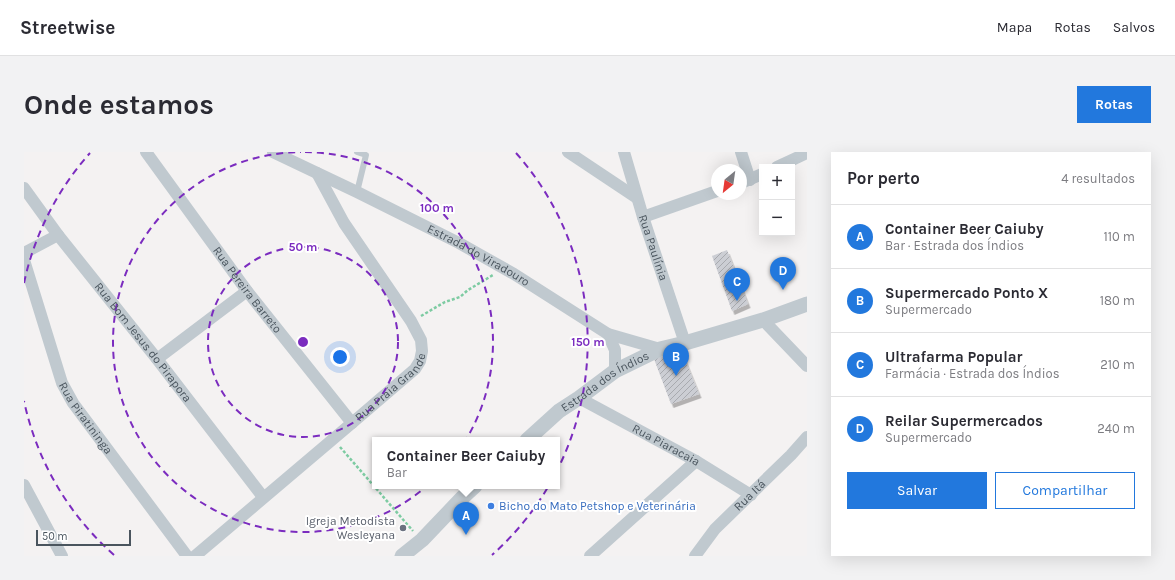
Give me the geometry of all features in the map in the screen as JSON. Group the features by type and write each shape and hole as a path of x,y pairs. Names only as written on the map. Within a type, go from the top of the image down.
{"street":[{"name":"Rua Pereira Barreto","path":"146,152 246,291 352,424"},
{"name":"Estrada do Viradouro","path":"273,152 459,243 503,268 608,334 660,349"},
{"path":"568,152 637,198"},
{"name":"Rua Paulínia","path":"624,152 643,217 685,343"},
{"path":"741,152 743,164"},
{"path":"783,164 807,153"},
{"name":"Rua Praia Grande","path":"195,556 263,497 352,424 414,369 420,360 422,351 421,340 412,321 344,223 317,173"},
{"path":"747,180 759,175"},
{"name":"Rua Bom Jesus do Pirapora","path":"24,188 58,235 157,359 263,497"},
{"path":"643,217 711,193"},
{"path":"24,253 58,235"},
{"name":"Rua Piratininga","path":"24,260 62,383 73,403 187,556"},
{"path":"157,359 246,291"},
{"name":"Estrada dos Índios","path":"530,437 559,411 615,371 660,349 763,320 807,304"},
{"path":"763,320 807,366"},
{"path":"608,334 615,350 615,371"},
{"name":"Rua Piaracaia","path":"579,398 696,461 751,495"},
{"name":"Rua Itá","path":"695,556 716,529 807,437"},
{"path":"590,556 696,461"},
{"path":"24,485 62,556"},
{"path":"402,556 422,540 472,489"}],"lane":[{"path":"357,152 366,153 357,192"}],"path":[{"path":"412,321 445,302 460,297 468,290 503,268"},
{"path":"333,439 372,483"},
{"path":"377,489 422,540"}],"building":[{"path":"727,250 748,304 732,311 712,256"},
{"path":"681,350 699,394 671,404 654,359"}],"place":[{"name":"Reilar Supermercados","path":"783,290"},
{"name":"Ultrafarma Popular","path":"737,301"},
{"name":"Supermercado Ponto X","path":"676,376"},
{"name":"Bicho do Mato Petshop e Veterinária","path":"491,506"},
{"name":"Igreja Metodista Wesleyana","path":"403,528"},
{"name":"Container Beer Caiuby","path":"466,535"}]}
